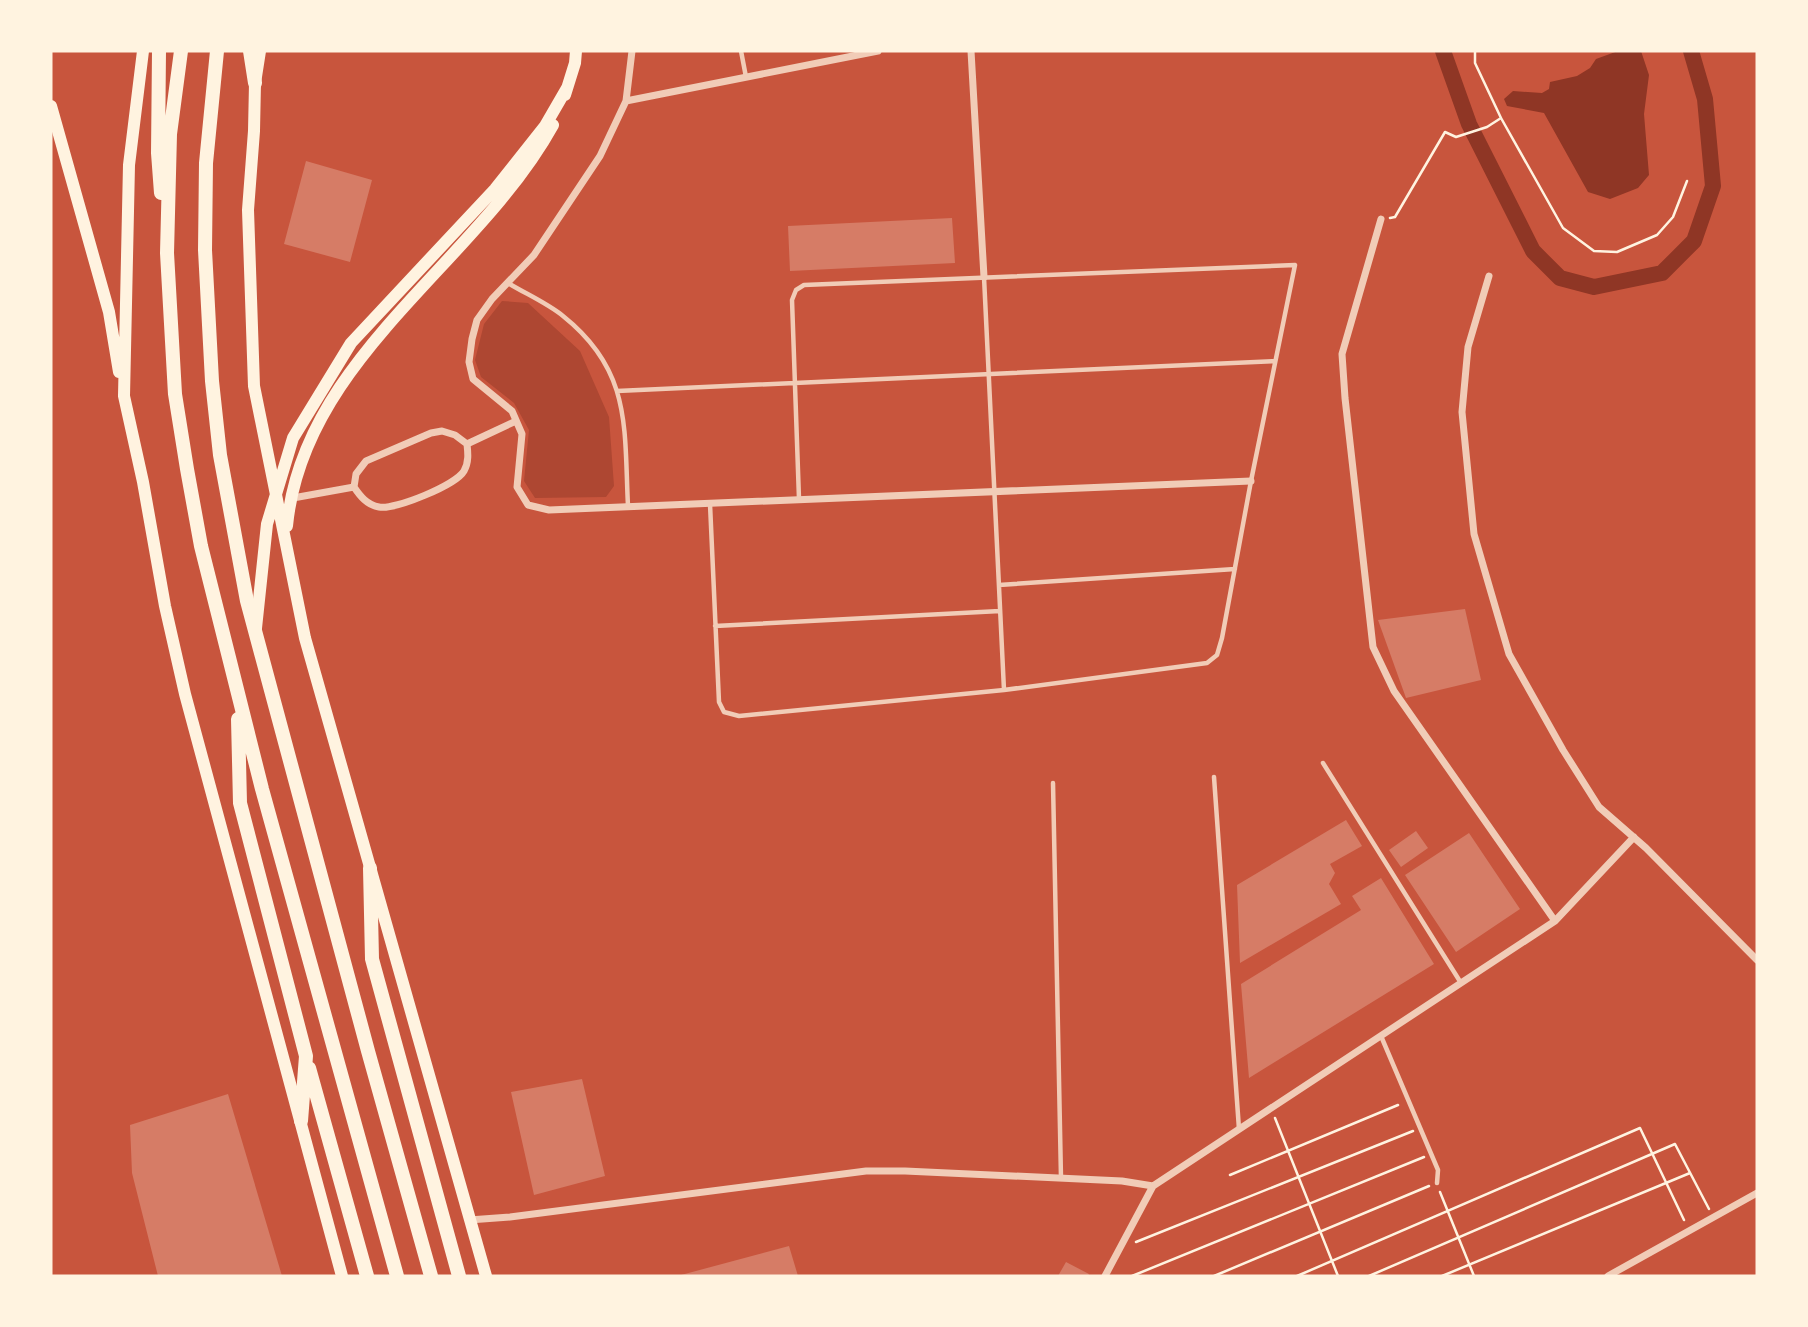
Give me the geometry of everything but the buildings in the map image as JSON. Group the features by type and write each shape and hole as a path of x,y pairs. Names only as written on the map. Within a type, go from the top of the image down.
{"highway":[{"path":"159,51 158,153 175,394 201,546 283,864 397,1276"},
{"path":"167,253 170,134 181,51"},
{"path":"217,51 206,163 205,250 212,381 220,455 247,601 431,1276"},
{"path":"250,51 255,83"},
{"path":"238,693 240,803 367,1276"},
{"path":"370,868 372,959 459,1276"},
{"path":"302,1121 306,1056"}],"main road":[{"path":"124,396 129,165 143,51"},
{"path":"260,51 255,83 248,210 254,386 305,638 486,1276"},
{"path":"285,540 289,499 310,442 349,376 397,314 468,240 539,151 557,118 576,51"},
{"path":"255,632 267,524 293,438 351,343 495,189 545,126 567,88"},
{"path":"51,106 108,312 165,606 185,694 342,1276"}],"street":[{"path":"632,51 626,101 600,156 534,255 477,320 469,362 473,379 512,411 522,434 517,487 528,505 549,510 1251,481"},
{"path":"626,101 875,51"},
{"path":"971,51 984,278"},
{"path":"1381,219 1342,354 1373,646 1394,691 1555,921"},
{"path":"1489,276 1468,346 1462,412 1474,534 1509,654 1563,750 1599,807 1757,960"},
{"path":"467,444 516,421"},
{"path":"442,431 467,444 469,456 464,471 455,482 392,507 378,507 363,500 354,487 356,474 366,461 431,433 442,431"},
{"path":"289,499 354,487"},
{"path":"1105,1276 1153,1186 1555,921 1634,838"},
{"path":"469,1220 866,1171 1122,1181 1153,1186"},
{"path":"1608,1276 1757,1193"}],"lane":[{"path":"741,51 746,77"},
{"path":"710,503 719,702 724,712 739,716 1004,690 1208,663 1217,655 1222,638 1295,265 804,285 796,290 792,300 799,500"},
{"path":"984,278 1004,690"},
{"path":"507,283 562,315 587,338 611,371 624,415 628,507"},
{"path":"617,391 1275,361"},
{"path":"999,585 1235,569"},
{"path":"715,626 1000,611"},
{"path":"1323,763 1462,983"},
{"path":"1214,777 1239,1129"},
{"path":"1053,783 1061,1178"},
{"path":"1381,1036 1438,1170 1437,1183"}],"path":[{"path":"1475,51 1475,63 1501,118 1563,228 1594,251 1618,252 1657,235 1673,217 1687,181"},
{"path":"1381,219 1395,218 1445,132 1456,137 1487,127 1501,118"},
{"path":"1230,1175 1409,1101"},
{"path":"1272,1108 1338,1276"},
{"path":"1120,1249 1420,1128"},
{"path":"1297,1276 1640,1128 1689,1231"},
{"path":"1369,1276 1675,1144 1713,1217"},
{"path":"1132,1276 1431,1154"},
{"path":"1441,1276 1690,1173"},
{"path":"1214,1276 1437,1183 1474,1276"}],"shaded area":[{"path":"1618,51 1641,51 1649,75 1644,114 1649,175 1638,188 1610,199 1588,192 1544,113 1507,106 1504,99 1513,91 1542,93 1549,89 1550,82 1577,76 1590,68 1596,59"},
{"path":"502,301 528,303 580,351 609,417 614,486 606,497 535,498 524,481 529,430 514,403 481,377 475,360 484,324"}],"waterway":[{"path":"1443,51 1469,124 1533,251 1560,278 1594,287 1662,273 1694,241 1713,186 1705,99 1691,51"}]}
